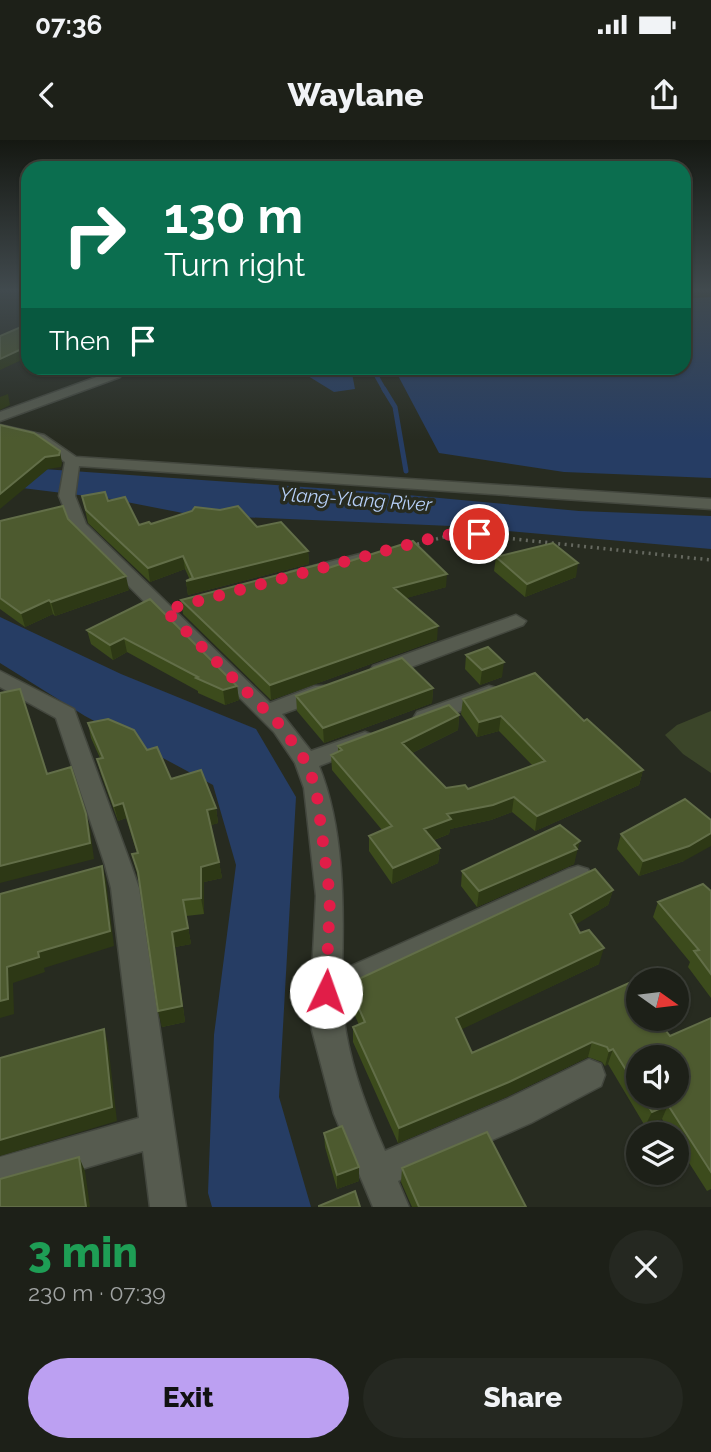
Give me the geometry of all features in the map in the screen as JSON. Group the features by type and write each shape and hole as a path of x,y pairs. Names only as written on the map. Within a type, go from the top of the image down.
{"street":[{"path":"0,417 111,375"},
{"path":"0,429 23,431 55,444 71,465 67,496 79,526 172,608 282,727 306,762 316,788 330,897 326,992 328,1030 347,1102 391,1207"},
{"path":"71,465 711,504"},
{"path":"273,582 407,547"},
{"path":"266,712 516,621"},
{"path":"0,678 66,714 105,869 125,888 167,1207"},
{"path":"410,723 514,683"},
{"path":"306,762 384,732"},
{"path":"326,992 578,877"},
{"path":"376,1173 519,1111 589,1075"},
{"path":"0,1175 157,1130"}],"path":[{"path":"407,547 458,533 711,560"}],"green space":[{"path":"711,711 711,773 683,754 665,735 677,725"}],"water":[{"path":"691,340 711,340 711,478 564,472 439,453 398,375 691,375"},
{"path":"306,375 352,375 355,389 334,392"},
{"name":"Ylang-Ylang River","path":"0,466 375,492 579,511 711,516 711,549 451,526 193,515 111,499 14,487"},
{"path":"0,617 121,674 256,729 296,797 279,1097 311,1207 212,1207 208,1193 214,1035 236,865 213,785 85,716 0,663"}],"building":[{"path":"0,340 21,340 21,349 0,359"},
{"path":"0,425 34,433 60,451 59,455 45,457 0,494"},
{"path":"105,492 108,501 125,497 139,525 192,511 195,507 220,510 238,506 257,527 281,522 308,551 186,581 193,578 183,556 148,568 86,510 82,496"},
{"path":"63,506 68,519 126,576 51,602 49,600 21,613 0,598 0,521"},
{"path":"413,541 447,574 394,588 438,626 270,685 181,600 321,564 325,569"},
{"path":"553,543 578,563 527,584 496,557"},
{"path":"150,599 237,686 223,690 124,638 110,645 87,630"},
{"path":"488,647 504,662 482,670 466,655"},
{"path":"402,658 433,688 323,728 296,696"},
{"path":"535,673 584,721 587,719 643,770 537,816 514,797 493,805 447,814 451,819 424,829 440,848 393,868 369,836 392,826 331,755 342,750 338,746 449,705 459,715 402,743 446,788 465,785 468,789 545,761 501,716 479,722 463,699"},
{"path":"20,689 47,774 71,767 86,814 90,843 0,866 0,693"},
{"path":"108,719 134,730 147,750 157,747 171,779 201,770 216,808 207,810 219,862 201,867 201,898 183,900 188,928 172,932 182,1006 158,1011 138,872 132,854 138,853 123,803 114,806 97,759 103,758 88,723"},
{"path":"685,799 711,820 711,833 689,846 643,861 621,834"},
{"path":"560,825 580,841 574,845 577,849 479,891 462,871"},
{"path":"102,866 110,931 38,952 39,957 7,967 8,999 0,1001 0,894"},
{"path":"595,869 613,890 570,914 580,933 589,930 604,948 456,1018 472,1053 626,984 626,1031 666,1031 670,1036 690,1031 690,1027 711,1018 711,1172 689,1138 689,1122 679,1122 670,1108 689,1108 689,1045 626,1045 626,1070 613,1049 609,1051 607,1047 592,1042 509,1082 399,1128 353,1027 365,1022 348,984"},
{"path":"703,884 711,891 711,974 694,951 699,950 658,902"},
{"path":"104,1029 112,1107 0,1140 0,1058"},
{"path":"342,1126 359,1167 337,1175 324,1133"},
{"path":"487,1132 526,1207 419,1207 402,1168"},
{"path":"79,1157 86,1207 0,1207 0,1179"},
{"path":"355,1191 360,1207 319,1207 319,1206"}],"waterway":[{"path":"376,375 385,391"},
{"path":"384,389 395,407 406,471"}],"route":[{"path":"326,992 330,897 316,788 306,762 282,727 165,610 444,535 479,534"}]}
